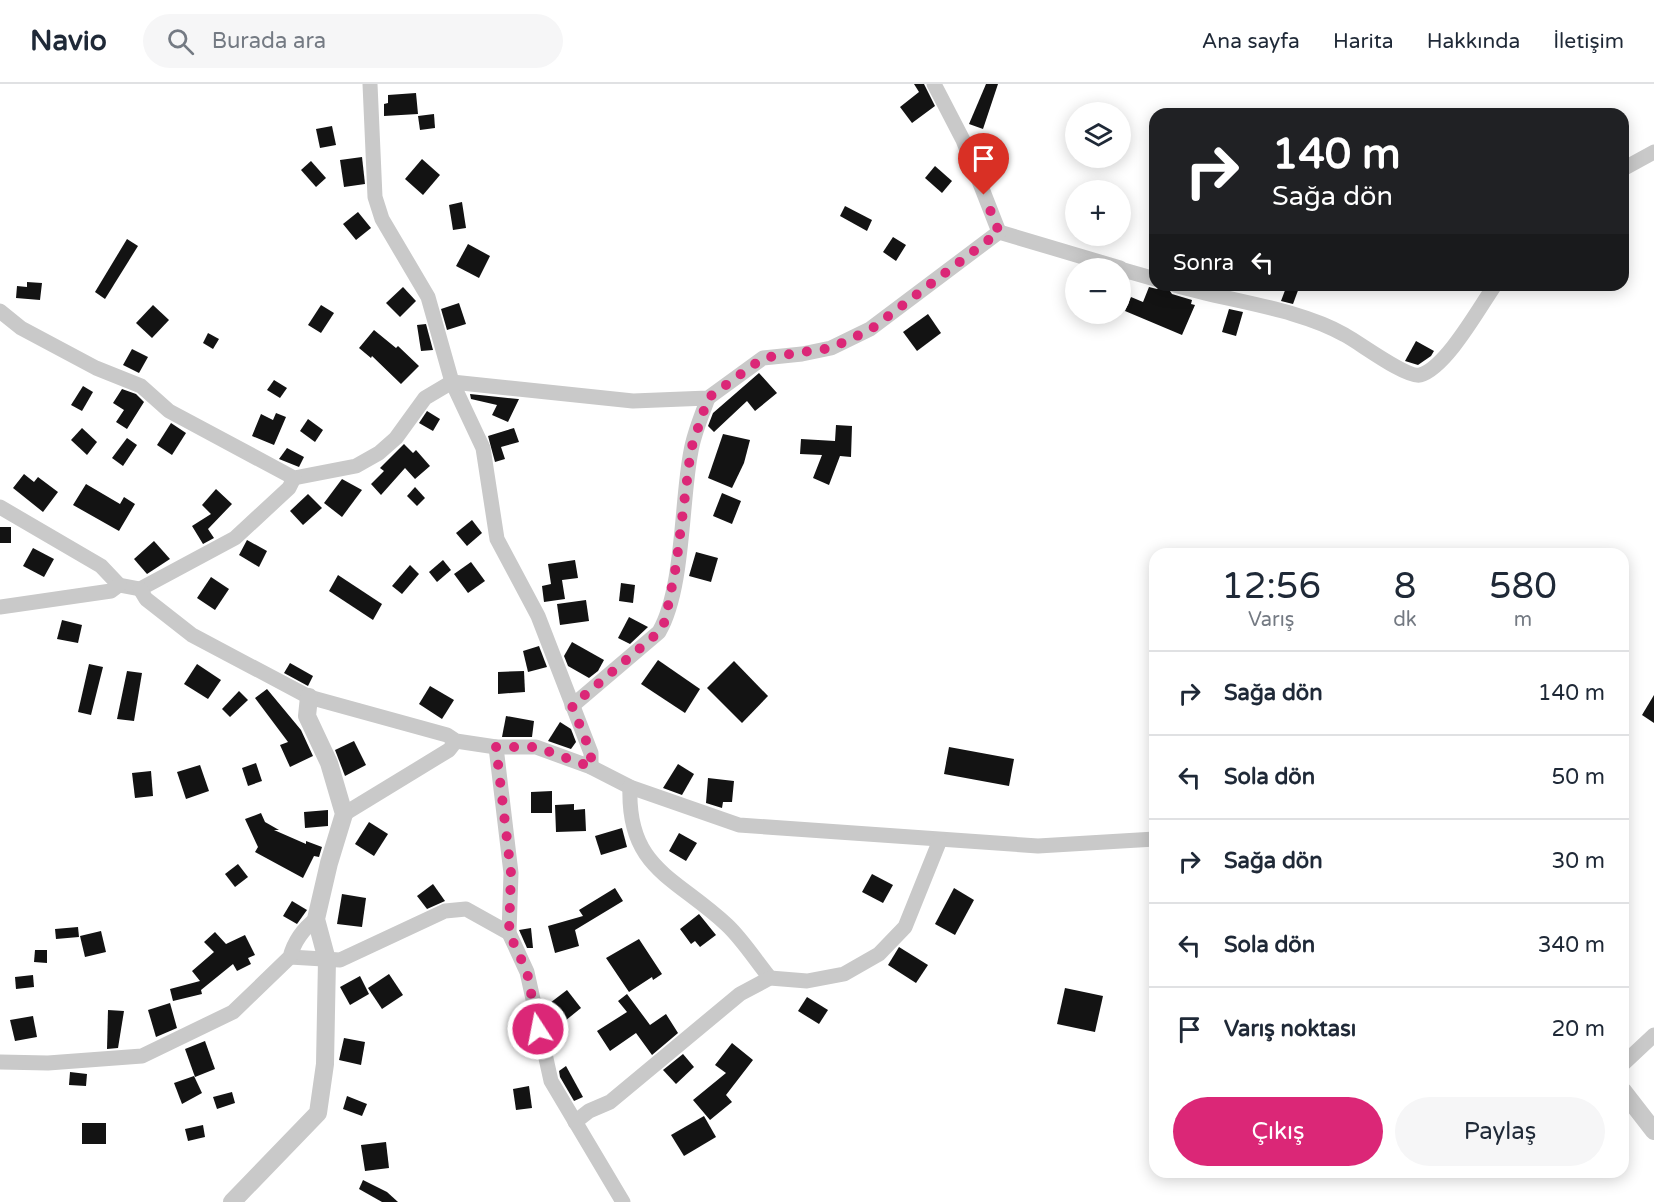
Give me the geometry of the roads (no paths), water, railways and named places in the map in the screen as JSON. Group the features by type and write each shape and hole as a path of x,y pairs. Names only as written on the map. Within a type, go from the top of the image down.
{"street":[{"path":"370,84 375,196 382,219 428,297 452,382 483,448 497,539 538,616 591,753 591,767"},
{"path":"934,84 963,140 999,232"},
{"path":"1629,166 1654,152"},
{"path":"999,232 1084,258"},
{"path":"0,311 21,328 96,368 141,386 169,411 294,478 356,466 379,453 396,438 425,398 452,382 633,401 708,398 763,358 831,348 870,330 999,232"},
{"path":"1131,272 1149,277"},
{"path":"1199,291 1324,323 1371,349 1407,374 1418,375 1431,370 1446,355 1490,291"},
{"path":"572,706 659,632 665,621 676,566 691,449 708,398"},
{"path":"0,507 101,566 119,585 140,590 235,538 289,488 294,478"},
{"path":"0,607 111,591 119,585"},
{"path":"140,590 146,599 192,635 309,697 447,735 456,741 496,747 536,747 591,767 630,787 739,825 1038,846 1149,839"},
{"path":"232,1202 318,1113 324,1064 327,960 316,920 329,863 344,814 329,763 307,716 309,697"},
{"path":"344,814 449,750 456,741"},
{"path":"496,747 511,873 509,933 527,972 551,1081 623,1202"},
{"path":"630,787 629,814 643,851 665,875 727,925 770,978"},
{"path":"575,1122 589,1111 610,1102 740,994 770,978 807,981 844,974 879,954 905,927 940,840"},
{"path":"290,957 340,960 445,911 466,909 509,933"},
{"path":"0,1062 48,1063 142,1056 233,1012 290,957 293,947 307,927 316,920"},
{"path":"1629,1058 1654,1035"},
{"path":"1629,1099 1654,1131"}]}
